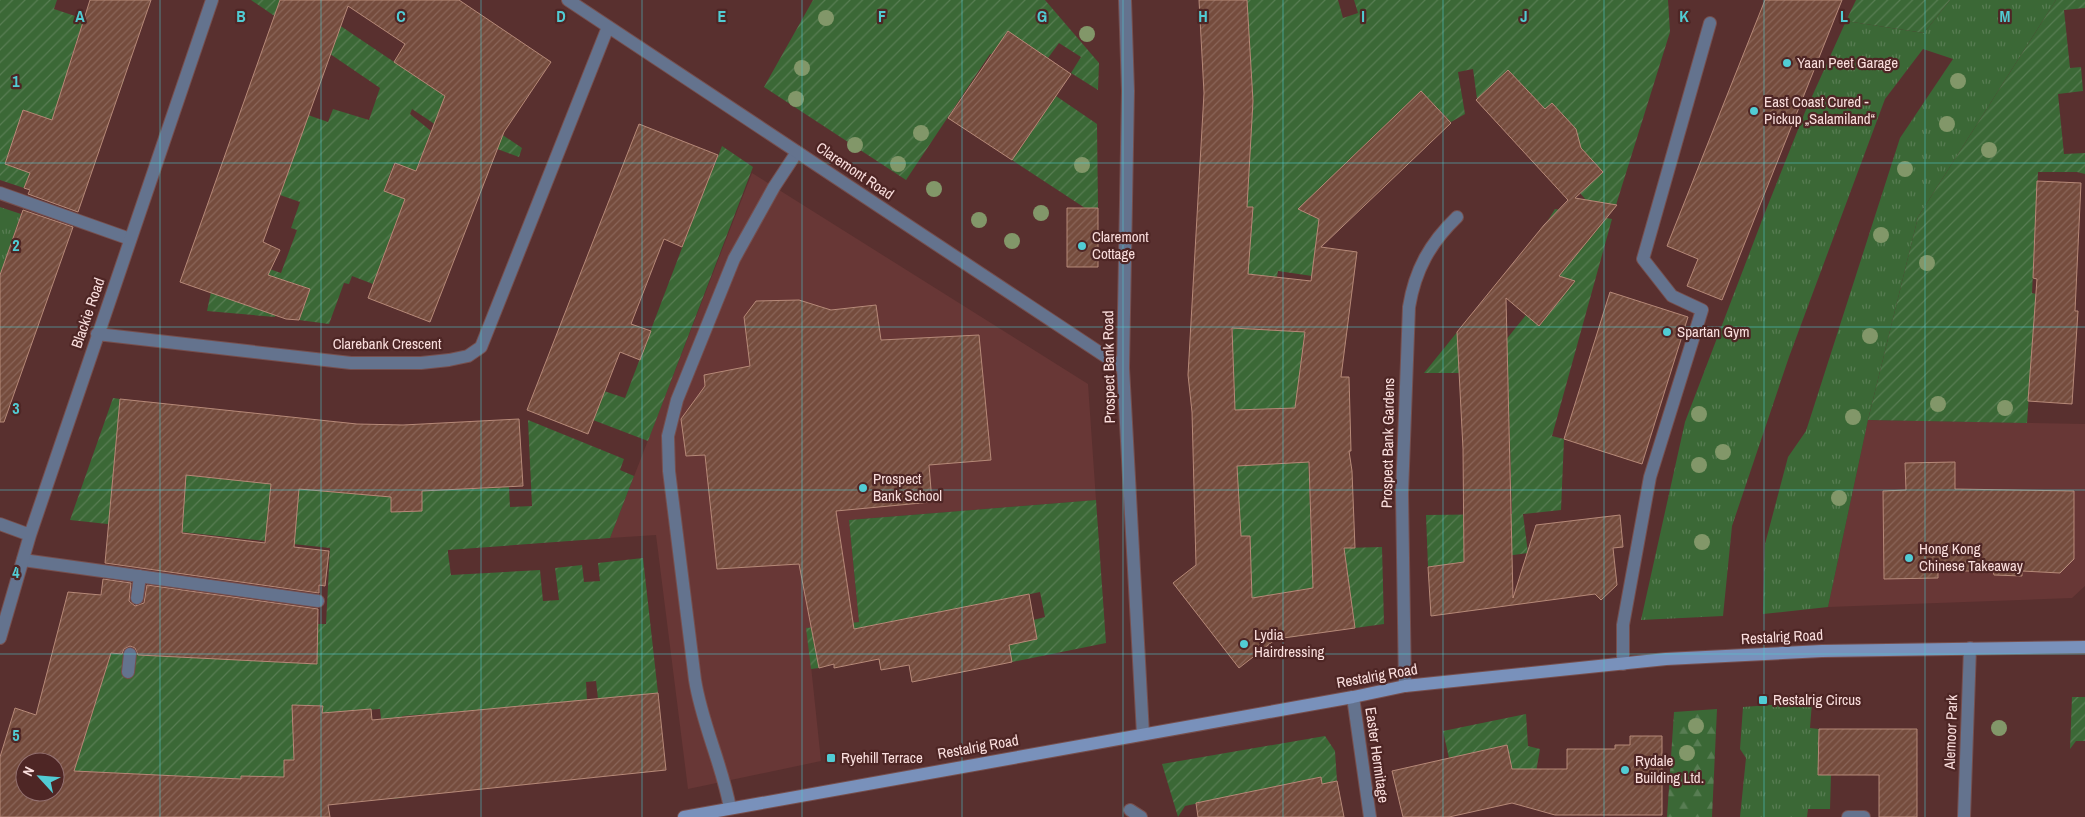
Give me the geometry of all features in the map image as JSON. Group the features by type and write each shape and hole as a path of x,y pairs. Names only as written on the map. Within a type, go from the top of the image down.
{"street":[{"name":"Blackie Road","path":"0,638 30,535 212,0"},
{"name":"Claremont Road","path":"568,0 1123,368"},
{"name":"Prospect Bank Road","path":"1125,0 1128,91 1123,368 1143,734"},
{"path":"1623,664 1623,625 1650,477 1702,310 1672,296 1643,259 1710,23"},
{"name":"Clarebank Crescent","path":"97,334 351,363 421,363 468,356 481,347 608,27"},
{"path":"730,808 726,783 700,707 696,689 669,471 668,436 677,400 734,259 774,187 797,152"},
{"path":"0,193 130,239"},
{"name":"Prospect Bank Gardens","path":"1405,686 1402,493 1408,307 1424,258 1442,231 1457,217"},
{"path":"0,524 30,535"},
{"path":"23,560 318,601"},
{"path":"137,598 140,576"},
{"name":"Restalrig Road","path":"684,817 1353,698 1405,686 1666,659 1792,652 2085,647"},
{"name":"Alemoor Park","path":"1964,817 1970,648"},
{"path":"128,672 130,654"},
{"name":"Easter Hermitage","path":"1353,698 1370,817"},
{"path":"1848,817 1864,817"}],"shaded area":[{"name":"Prospect Bank School","path":"752,173 1088,384 1096,500 849,520 859,622 807,628 821,761 688,789 656,535 610,538"},
{"path":"1868,420 2085,424 2085,586 2072,598 1828,607"}],"green space":[{"path":"0,0 57,0 54,9 84,19 70,61 124,80 117,97 66,80 52,120 23,110 5,164 22,170 34,162 24,188 0,180"},
{"path":"251,0 302,0 522,148 519,157 439,127 412,109 410,114 431,131 416,171 394,163 384,190 405,199 373,284 352,276 349,284 344,283 329,324 299,320 310,289 287,281 275,317 207,311 211,292 255,264 281,273 297,230 291,228 300,202 280,195 308,115 328,122 333,109 369,120 380,88"},
{"path":"813,0 1045,0 1099,63 1098,90 1071,73 1081,57 1059,43 1048,58 1008,32 992,54 990,54 906,180 764,87"},
{"path":"1247,0 1338,0 1343,18 1358,13 1354,0 1668,0 1670,32 1616,205 1586,200 1580,193 1603,172 1566,132 1573,126 1552,103 1545,109 1508,70 1477,99 1473,69 1458,72 1465,114 1451,122 1421,91 1298,209 1320,220 1312,276 1278,271 1273,299 1308,303 1299,378 1308,425 1235,410 1234,381 1189,382 1189,352 1231,355 1233,328 1268,330 1194,268 1196,249 1251,237 1253,208 1247,207 1251,137 1228,115 1253,110"},
{"path":"1856,0 1950,0 1924,33 1846,21"},
{"path":"1950,0 2056,0 1918,217 1868,420 1828,607 1763,614 1765,544 1788,457 1806,431 1900,138 1953,59 1923,49 1885,99 1789,357 1732,526 1723,616 1641,620 1685,422 1805,112 1846,21 1924,33"},
{"path":"2056,0 2085,0 2085,8 2064,10 2070,68 2081,67 2083,91 2058,94 2064,154 2085,153 2085,174 2077,172 2038,172 2032,293 2036,294 2027,423 1868,420 1918,217"},
{"path":"1056,96 1097,124 1098,208 1085,208 1012,160"},
{"path":"722,146 753,167 648,441 593,420 604,391 625,398 693,219 695,162 713,169"},
{"path":"0,207 21,214 0,275"},
{"path":"1555,209 1612,219 1552,436 1564,439 1561,510 1523,514 1528,553 1428,567 1426,515 1512,514 1508,373 1424,373 1458,331 1491,358 1526,315 1539,326 1556,305 1544,293 1547,222"},
{"path":"113,398 120,399 112,487 184,494 186,475 271,483 297,507 299,486 391,494 392,512 422,511 422,491 509,487 510,507 532,506 528,420 624,459 620,470 634,476 610,538 448,550 451,575 540,570 543,601 559,600 555,568 582,565 584,582 600,581 598,563 643,558 658,693 598,699 596,681 586,682 587,700 431,744 428,714 402,716 404,736 396,738 402,798 389,799 380,709 339,712 341,732 321,746 323,706 292,705 294,760 284,760 284,777 241,776 241,779 74,771 111,653 280,662 317,658 318,624 326,624 330,548 70,520"},
{"path":"1308,453 1311,534 1320,587 1292,591 1299,636 1284,638 1215,550 1251,557 1250,536 1240,536 1237,466 1272,464"},
{"path":"1096,500 1106,643 1012,662 1009,645 1033,620 1045,617 1040,592 813,639 819,668 811,669 806,628 859,622 849,520"},
{"path":"1382,547 1384,624 1355,628 1344,548"},
{"path":"2072,697 2085,697 2085,741 2076,741 2070,749"},
{"path":"1812,702 1810,728 1819,729 1818,774 1831,775 1830,809 1808,809 1807,817 1740,817 1746,758 1740,749 1743,707"},
{"path":"1717,709 1712,817 1667,817 1674,712"},
{"path":"1526,714 1528,746 1540,749 1536,772 1517,791 1507,745 1449,758 1443,731"},
{"path":"1325,736 1335,751 1337,781 1322,784 1320,777 1185,806 1178,817 1162,764"}],"building":[{"path":"90,0 151,0 78,212 28,194 30,190 24,188 30,173 5,164 23,110 52,120"},
{"path":"280,0 459,0 551,62 504,132 430,322 368,298 405,199 384,191 395,163 416,171 445,96 394,62 405,44 348,6 263,242 280,250 268,275 310,289 299,320 286,319 180,282"},
{"path":"1199,0 1247,0 1253,101 1247,207 1253,207 1248,274 1311,281 1319,219 1298,209 1421,91 1451,123 1321,247 1357,252 1341,377 1349,377 1351,451 1349,451 1352,471 1355,548 1344,548 1355,628 1276,639 1239,668 1173,583 1196,565 1192,412 1188,375 1204,93","holes":["1232,328 1305,332 1295,408 1235,410","1309,462 1313,588 1252,598 1250,536 1241,536 1237,466"]},
{"path":"1765,0 1842,0 1722,300 1687,286 1698,259 1667,246"},
{"path":"1008,31 1071,74 1012,160 948,118"},
{"path":"1508,70 1545,109 1552,103 1576,129 1581,148 1603,172 1575,198 1617,205 1559,276 1575,281 1539,326 1506,298 1513,598 1536,525 1620,515 1623,547 1613,548 1617,585 1601,600 1595,594 1431,616 1428,567 1464,562 1463,449 1457,332 1544,225 1568,200 1476,100"},
{"path":"639,124 718,155 682,247 664,239 631,324 651,331 640,360 620,352 588,434 527,410"},
{"path":"2037,181 2081,183 2075,311 2078,311 2072,404 2028,401 2037,279 2033,278"},
{"name":"Claremont Cottage","path":"1067,208 1098,208 1098,267 1067,267"},
{"path":"23,210 73,227 4,422 0,422 0,275"},
{"path":"1610,292 1688,317 1642,464 1564,439"},
{"path":"799,300 831,310 876,305 881,340 979,335 991,460 929,465 932,502 836,511 854,629 1029,594 1037,639 1009,645 1012,662 912,682 909,665 881,670 879,659 834,668 834,664 819,668 799,564 717,569 705,455 686,456 681,419 705,386 704,375 750,366 744,317 756,301"},
{"path":"120,399 357,424 403,425 519,419 523,486 422,491 422,511 391,512 391,497 299,489 294,547 329,551 325,586 319,585 319,593 105,563","holes":["186,475 271,484 265,543 182,533"]},
{"path":"1955,462 1955,489 2074,491 2074,559 2060,573 2022,571 2022,576 1994,575 1993,571 1938,571 1938,578 1884,579 1883,491 1906,490 1905,463"},
{"path":"103,579 131,583 129,601 135,606 144,603 147,585 318,609 317,664 138,655 135,648 130,646 124,649 122,654 111,653 74,771 241,779 241,776 284,777 284,760 294,760 292,705 323,706 322,713 371,709 372,720 658,693 666,770 328,805 330,817 0,817 0,757 15,708 36,715 68,592 101,595"},
{"path":"1819,729 1917,729 1917,817 1879,817 1879,775 1818,775"},
{"path":"1630,736 1662,736 1662,815 1555,815 1512,803 1449,817 1403,817 1392,771 1507,745 1512,769 1567,769 1567,749 1615,749 1615,745 1630,745"},
{"path":"1321,777 1322,784 1337,781 1344,817 1198,817 1196,803"}],"place":[{"name":"Yaan Peet Garage","path":"1787,63"},
{"name":"East Coast Cured - Pickup „Salamiland“","path":"1754,111"},
{"name":"Claremont Cottage","path":"1082,246"},
{"name":"Spartan Gym","path":"1667,332"},
{"name":"Prospect Bank School","path":"863,488"},
{"name":"Hong Kong Chinese Takeaway","path":"1909,558"},
{"name":"Lydia Hairdressing","path":"1244,644"},
{"name":"Restalrig Circus","path":"1763,700"},
{"name":"Ryehill Terrace","path":"831,758"},
{"name":"Rydale Building Ltd.","path":"1625,770"}]}
